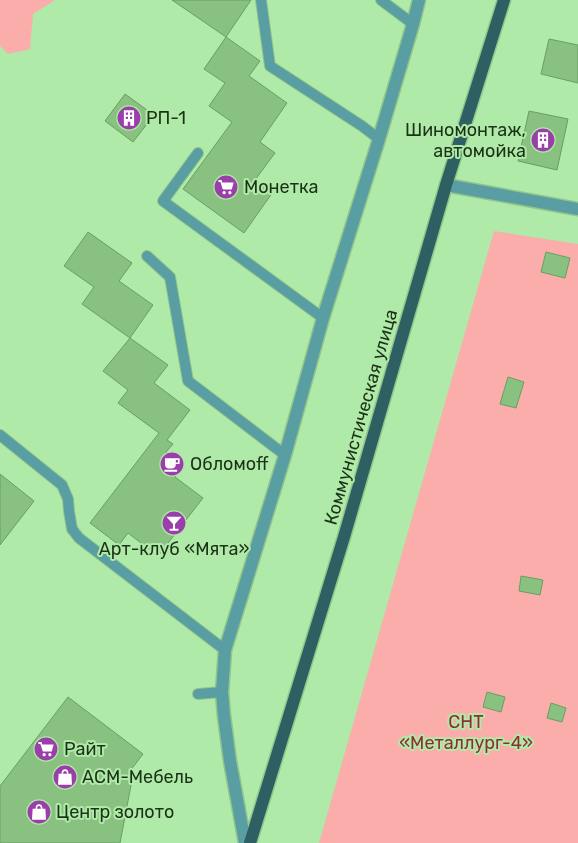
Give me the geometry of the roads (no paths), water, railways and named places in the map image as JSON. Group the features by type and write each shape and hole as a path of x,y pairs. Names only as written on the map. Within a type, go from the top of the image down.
{"main road":[{"name":"Коммунистическая улица","path":"250,843 344,537 446,185 504,0"}],"street":[{"path":"245,843 230,761 222,692 225,650 419,0"},
{"path":"446,185 578,209"}],"lane":[{"path":"261,0 270,66 379,138"},
{"path":"381,0 413,24"},
{"path":"198,153 163,201 323,318"},
{"path":"147,256 170,277 188,380 285,454"},
{"path":"0,435 62,485 68,499 72,529 79,538 225,650"},
{"path":"198,694 222,692"}],"place":[{"name":"РП-1","path":"129,118"},
{"name":"Шиномонтаж, автомойка","path":"543,140"},
{"name":"Монетка","path":"226,187"},
{"name":"Обломоff","path":"172,464"},
{"name":"Арт-клуб «Мята»","path":"174,523"},
{"name":"Райт","path":"46,749"},
{"name":"АСМ-Мебель","path":"65,777"},
{"name":"Центр золото","path":"39,812"}],"park label":[{"name":"СНТ «Металлург-4»","path":"466,732"}]}
